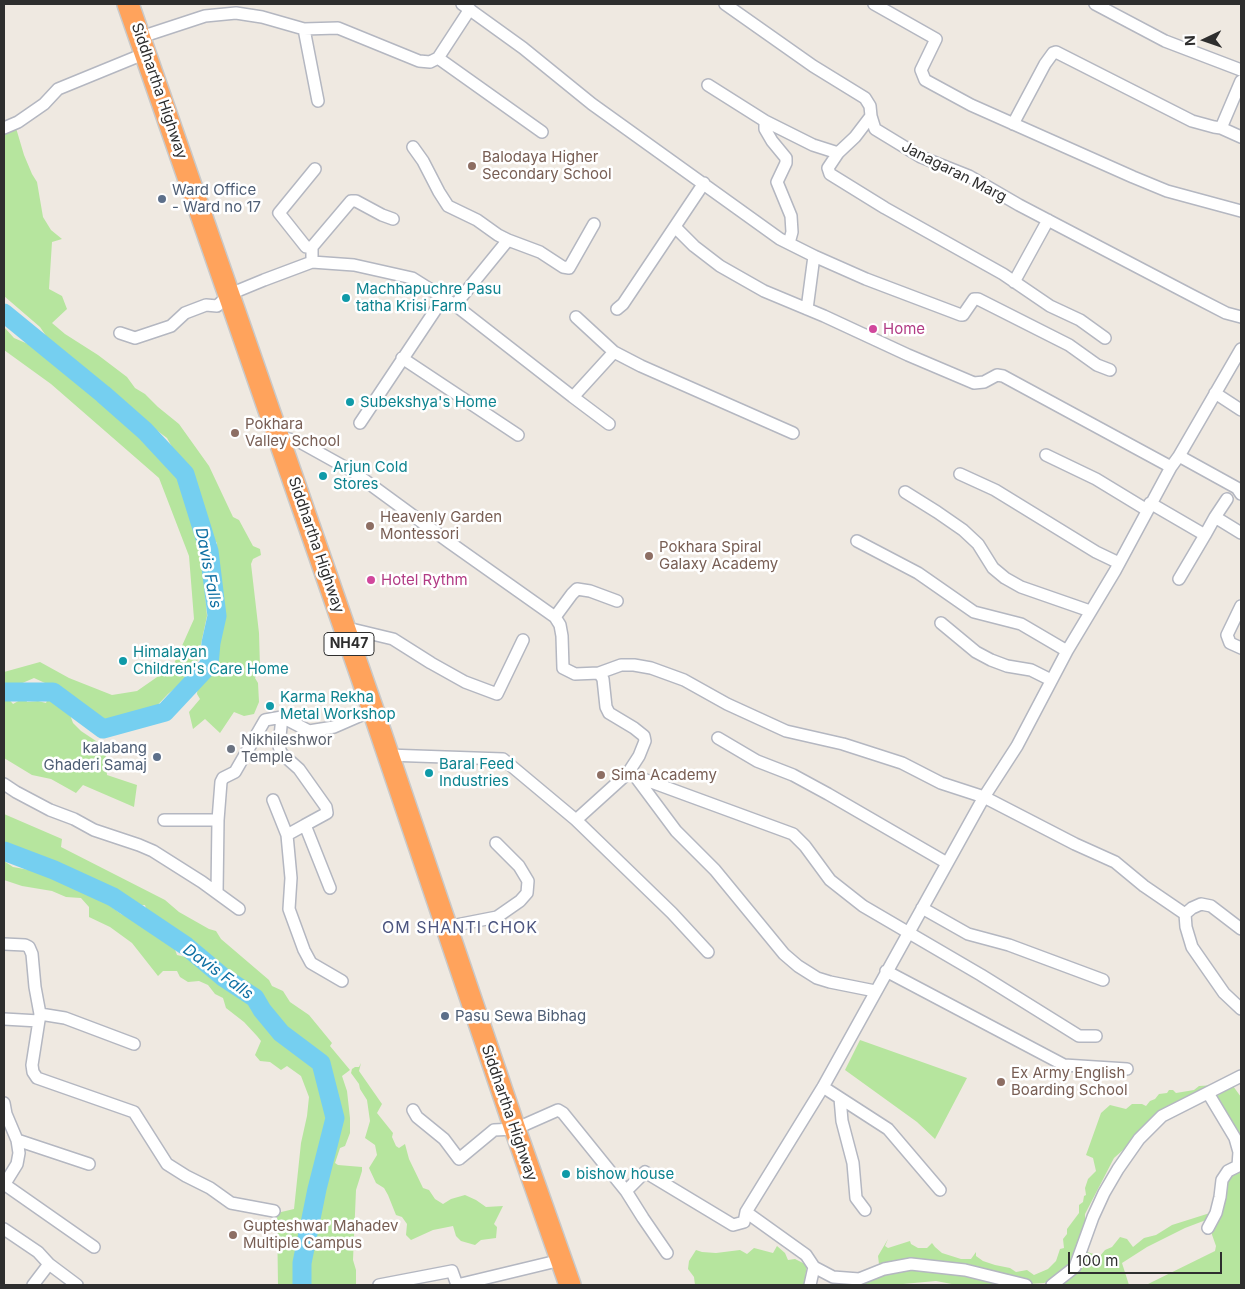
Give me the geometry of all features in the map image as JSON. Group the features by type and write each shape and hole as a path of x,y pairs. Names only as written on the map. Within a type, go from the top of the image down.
{"highway":[{"name":"Siddhartha Highway","path":"128,4 373,710 514,1129 570,1285"}],"street":[{"name":"Janagaran Marg","path":"725,4 813,66 865,98 870,106 875,129 913,152 969,176 1019,205 1226,313 1241,317"},
{"path":"874,4 936,39 921,70 925,80 971,105 1133,177 1167,191 1241,211"},
{"path":"1095,4 1164,41 1241,70"},
{"path":"4,128 18,122 44,104 58,89 143,45 205,16 236,13 304,29 338,28 419,61 430,62 438,58 466,6 592,104 780,239 866,279 961,315 963,315 974,299 978,299 1069,344 1097,365 1110,370"},
{"path":"304,29 318,101"},
{"path":"1013,124 1045,64 1053,53 1056,52 1192,121 1214,128 1221,128 1241,136"},
{"path":"438,58 542,132"},
{"path":"1221,128 1241,81"},
{"path":"708,85 765,121 813,146 838,153"},
{"path":"871,116 855,137 838,153 828,168 830,174 885,208 973,256 1050,306 1080,320 1105,338"},
{"path":"765,121 765,129 786,158 786,163 777,182 790,216 792,232 788,243"},
{"path":"413,147 424,161 448,206 477,220 498,236 540,252 563,267 569,268 594,224"},
{"path":"312,247 306,247 280,213 315,169"},
{"path":"617,309 624,304 704,183"},
{"path":"312,262 312,247 351,201 356,201 382,215 393,218"},
{"path":"1014,282 1048,220"},
{"path":"675,227 694,246 720,266 764,291 974,383 984,382 997,375 1003,376 1171,467"},
{"path":"455,304 508,240"},
{"path":"807,309 814,256"},
{"path":"120,333 135,338 171,326 185,313 206,305 217,306 230,294 312,262 354,265 412,278 444,297 609,424"},
{"path":"360,423 444,297"},
{"path":"576,316 614,352 792,433"},
{"path":"626,1190 645,1172 733,1225 744,1222 746,1212 823,1087 984,797 1017,746 1066,650 1119,563 1171,467 1241,349"},
{"path":"573,396 614,352"},
{"path":"402,358 518,435"},
{"path":"1215,393 1232,406 1241,410"},
{"path":"279,437 298,441 352,471 555,617 560,625 562,636 563,668 575,674 600,673 621,665 651,668 684,680 727,704 786,731 843,744 902,763 941,783 984,797 1075,844 1115,862 1144,886 1185,914"},
{"path":"1046,455 1205,535"},
{"path":"1179,456 1237,488 1241,494"},
{"path":"960,474 995,490 1096,552 1119,563"},
{"path":"905,492 963,530 978,544 993,568 1005,578 1020,587 1090,612"},
{"path":"1179,579 1227,499"},
{"path":"1215,517 1241,533"},
{"path":"857,541 918,572 974,612 1021,624 1066,650"},
{"path":"555,617 577,589 590,591 617,601"},
{"path":"1241,606 1227,635 1230,643 1241,648"},
{"path":"942,623 983,656 1007,666 1031,670 1051,680"},
{"path":"343,626 393,639 465,682 497,694 523,640"},
{"path":"576,820 632,774 645,741 644,736 634,728 609,713 606,707 603,679 600,673"},
{"path":"217,893 218,820 221,782 223,778 235,772 265,720 282,717 309,731 334,727 373,710"},
{"path":"282,717 279,746 281,753 299,769 326,807 326,814 286,835"},
{"path":"718,738 757,761 793,775 828,794 947,863"},
{"path":"387,755 503,759 576,820 672,913 708,952"},
{"path":"632,774 793,834 805,846 830,880 862,906 981,975 1079,1036 1096,1036"},
{"path":"632,774 676,831 715,870 784,954 817,978 875,992"},
{"path":"4,784 50,810 94,830 139,844 153,851 239,909"},
{"path":"273,800 286,835 291,878 289,909 298,935 311,963 342,981"},
{"path":"164,820 218,820"},
{"path":"305,825 330,888"},
{"path":"446,927 497,916 520,901 527,893 528,881 519,866 496,843"},
{"path":"1185,914 1201,904 1211,906 1241,929"},
{"path":"922,908 968,934 1009,944 1102,980"},
{"path":"1185,914 1186,927 1192,948 1224,993 1241,1009"},
{"path":"4,944 25,945 29,947 32,954 40,1017 32,1065 33,1072 38,1078 134,1112 167,1164 210,1188 231,1203 274,1211"},
{"path":"886,971 1064,1066 1127,1069"},
{"path":"4,1019 65,1018 134,1044"},
{"path":"1052,1285 1075,1266 1104,1193 1139,1139 1162,1116 1241,1076"},
{"path":"823,1087 888,1129 940,1190"},
{"path":"1208,1093 1235,1138 1239,1152 1238,1166 1228,1171 1222,1180 1216,1213 1208,1228"},
{"path":"840,1098 842,1121 853,1163 856,1198 865,1210"},
{"path":"4,1103 6,1114 17,1140 19,1153 16,1164 4,1184 94,1248"},
{"path":"413,1110 417,1117 444,1139 459,1159 494,1130 514,1129 558,1110 626,1190 642,1218 667,1253"},
{"path":"17,1140 89,1164"},
{"path":"746,1212 806,1255 814,1267 833,1276 859,1279 884,1269 911,1264 965,1270 1026,1285"},
{"path":"4,1229 38,1252 49,1264 77,1285"},
{"path":"379,1285 452,1271 457,1285 560,1260"},
{"path":"34,1285 49,1264"},
{"path":"810,1285 814,1267"}],"green space":[{"path":"16,128 24,155 37,182 43,217 51,230 62,239 52,242 49,289 62,296 67,309 52,323 127,377 135,388 145,394 179,424 209,466 233,517 239,520 253,546 260,549 261,555 253,559 251,564 259,633 260,668 255,678 258,683 259,702 254,714 244,716 234,712 220,733 205,719 193,729 189,712 200,699 197,694 198,683 211,666 213,658 212,649 222,633 223,620 217,600 211,558 217,543 205,529 188,467 177,456 167,438 143,420 131,416 105,387 55,349 40,327 4,296 4,133"},
{"path":"4,327 14,338 42,350 56,365 98,401 122,420 136,427 167,457 174,473 191,500 199,525 207,616 195,672 168,694 148,715 107,724 56,688 34,678 4,691 4,672 40,662 69,678 112,695 137,691 173,666 194,619 189,556 159,478 51,384 4,350"},
{"path":"6,696 13,704 22,699 26,699 27,702 38,701 46,703 48,698 55,697 56,703 69,712 73,723 81,731 105,747 107,775 137,785 134,807 83,785 76,793 51,779 32,775 4,758 4,697"},
{"path":"4,814 62,839 61,847 165,900 179,912 216,931 221,939 269,980 272,986 283,991 290,1002 309,1015 332,1043 330,1046 350,1070 342,1076 347,1091 350,1133 345,1146 340,1148 335,1163 338,1165 362,1167 356,1190 353,1260 356,1270 356,1285 304,1285 309,1260 306,1256 310,1247 308,1240 320,1184 329,1147 336,1140 336,1095 328,1082 329,1072 322,1057 286,1034 268,1005 264,1008 239,977 234,976 214,963 206,954 186,942 176,931 148,916 145,905 130,906 107,888 84,881 75,874 57,870 39,856 4,844"},
{"path":"4,861 13,867 41,872 59,879 64,884 99,893 109,905 121,914 162,932 173,944 177,955 202,961 223,983 254,1000 262,1021 272,1033 311,1064 330,1105 329,1128 313,1182 311,1203 299,1260 297,1285 278,1285 277,1213 294,1209 301,1143 309,1097 301,1076 287,1066 281,1070 270,1062 260,1061 255,1055 261,1041 244,1022 226,1008 223,998 215,994 208,985 199,981 188,982 180,977 177,971 163,971 158,976 132,943 110,927 89,917 89,907 81,898 66,897 52,891 22,886 4,880"},
{"path":"860,1040 967,1078 935,1139 917,1122 845,1070"},
{"path":"361,1063 359,1071 382,1104 377,1113 393,1133 392,1137 396,1146 399,1148 405,1144 409,1159 423,1188 429,1190 435,1199 443,1204 451,1199 465,1195 486,1207 503,1206 494,1224 497,1227 496,1238 481,1240 475,1245 461,1241 456,1236 453,1226 433,1230 411,1240 406,1235 407,1224 402,1217 396,1215 384,1188 376,1183 369,1168 377,1155 375,1145 365,1138 370,1121 367,1100 351,1073 352,1069 359,1067"},
{"path":"1216,1085 1132,1142 1114,1158 1085,1214 1085,1228 1075,1259 1057,1278 1044,1283 1028,1284 923,1259 908,1258 879,1264 878,1256 888,1239 885,1246 888,1248 910,1241 911,1244 918,1248 927,1248 932,1243 942,1253 961,1259 971,1259 976,1252 976,1256 983,1261 1010,1268 1016,1272 1027,1270 1034,1275 1048,1269 1056,1261 1060,1249 1064,1248 1063,1239 1067,1234 1067,1229 1079,1213 1079,1205 1083,1202 1086,1195 1085,1188 1088,1179 1096,1171 1093,1158 1086,1155 1101,1113 1110,1105 1126,1109 1132,1104 1146,1106 1159,1094 1167,1093 1169,1090 1173,1090 1176,1093 1194,1090 1199,1086"},
{"path":"1233,1086 1241,1097 1241,1150 1218,1103 1217,1096"},
{"path":"1241,1167 1241,1285 1146,1285 1215,1251 1216,1246 1210,1229 1225,1180"},
{"path":"1210,1213 1206,1220 1147,1247 1122,1263 1129,1285 1060,1285 1084,1251 1100,1256 1105,1250 1112,1247 1120,1237 1127,1239 1133,1247 1144,1238 1156,1235 1172,1225"},
{"path":"777,1246 785,1253 788,1260 795,1259 807,1265 804,1285 695,1285 694,1277 688,1269 689,1261 696,1250 716,1253 740,1250 747,1254 754,1248 773,1253"},
{"path":"933,1268 1017,1285 957,1285 936,1281 892,1285 838,1285 898,1269"}],"waterway":[{"name":"Davis Falls","path":"4,313 145,431 185,474 209,551 217,616 211,643 209,665 165,712 103,729 53,692 4,692"},
{"name":"Davis Falls","path":"4,851 54,870 113,897 186,946 223,977 255,998 262,1010 281,1033 321,1063 335,1118 317,1189 302,1263 302,1285"}],"place":[{"name":"Balodaya Higher Secondary School","path":"472,166"},
{"name":"Ward Office - Ward no 17","path":"162,199"},
{"name":"Machhapuchre Pasu tatha Krisi Farm","path":"346,298"},
{"name":"Home","path":"873,329"},
{"name":"Subekshya's Home","path":"350,402"},
{"name":"Pokhara Valley School","path":"235,433"},
{"name":"Arjun Cold Stores","path":"323,476"},
{"name":"Heavenly Garden Montessori","path":"370,526"},
{"name":"Pokhara Spiral Galaxy Academy","path":"649,556"},
{"name":"Hotel Rythm","path":"371,580"},
{"name":"Himalayan Children's Care Home","path":"123,661"},
{"name":"Karma Rekha Metal Workshop","path":"270,706"},
{"name":"Nikhileshwor Temple","path":"231,749"},
{"name":"kalabang Ghaderi Samaj","path":"157,757"},
{"name":"Baral Feed Industries","path":"429,773"},
{"name":"Sima Academy","path":"601,775"},
{"name":"Pasu Sewa Bibhag","path":"445,1016"},
{"name":"Ex Army English Boarding School","path":"1001,1082"},
{"name":"bishow house","path":"566,1174"},
{"name":"Gupteshwar Mahadev Multiple Campus","path":"233,1235"}],"district":[{"name":"OM SHANTI CHOK","path":"460,928"}]}
